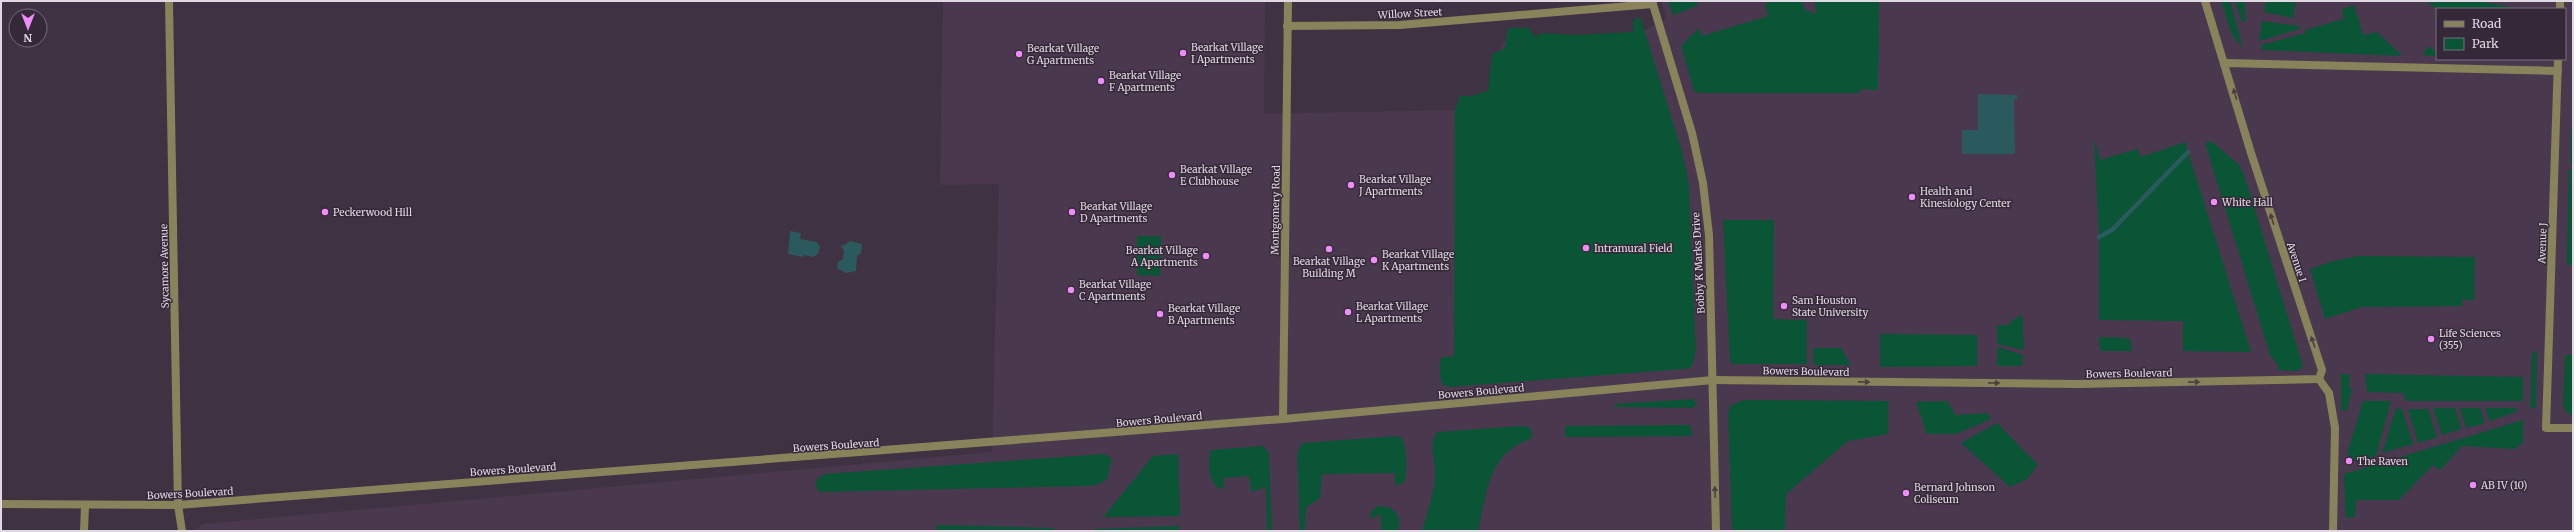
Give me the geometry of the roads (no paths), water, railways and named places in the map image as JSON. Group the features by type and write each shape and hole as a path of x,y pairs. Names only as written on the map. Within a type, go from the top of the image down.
{"street":[{"name":"Sycamore Avenue","path":"169,1 178,505 182,531"},
{"name":"Montgomery Road","path":"1283,419 1288,1"},
{"name":"Avenue I","path":"2205,1 2251,153 2322,370 2319,379"},
{"name":"Willow Street","path":"1287,26 1400,25 1653,2"},
{"name":"Bobby K Marks Drive","path":"1653,2 1692,133 1703,183 1709,235 1716,531"},
{"name":"Avenue J","path":"2558,60 2546,428 2573,428"},
{"path":"2225,63 2558,71"},
{"name":"Bowers Boulevard","path":"1,504 85,506 178,505 1283,419 1713,380 2079,384 2319,379"},
{"path":"2319,379 2329,393 2335,428 2333,531"},
{"path":"84,531 85,506"}],"waterway":[{"path":"2099,237 2112,230 2188,152"}],"place":[{"name":"Bearkat Village I Apartments","path":"1183,53"},
{"name":"Bearkat Village G Apartments","path":"1019,54"},
{"name":"Bearkat Village F Apartments","path":"1101,81"},
{"name":"Bearkat Village E Clubhouse","path":"1172,175"},
{"name":"Bearkat Village J Apartments","path":"1351,185"},
{"name":"Health and Kinesiology Center","path":"1912,197"},
{"name":"White Hall","path":"2214,202"},
{"name":"Peckerwood Hill","path":"325,212"},
{"name":"Bearkat Village D Apartments","path":"1072,212"},
{"name":"Intramural Field","path":"1586,248"},
{"name":"Bearkat Village Building M","path":"1329,249"},
{"name":"Bearkat Village A Apartments","path":"1206,256"},
{"name":"Bearkat Village K Apartments","path":"1374,260"},
{"name":"Bearkat Village C Apartments","path":"1071,290"},
{"name":"Sam Houston State University","path":"1784,306"},
{"name":"Bearkat Village L Apartments","path":"1348,312"},
{"name":"Bearkat Village B Apartments","path":"1160,314"},
{"name":"Life Sciences (355)","path":"2431,339"},
{"name":"The Raven","path":"2349,461"},
{"name":"AB IV (10)","path":"2473,485"},
{"name":"Bernard Johnson Coliseum","path":"1906,493"}]}
